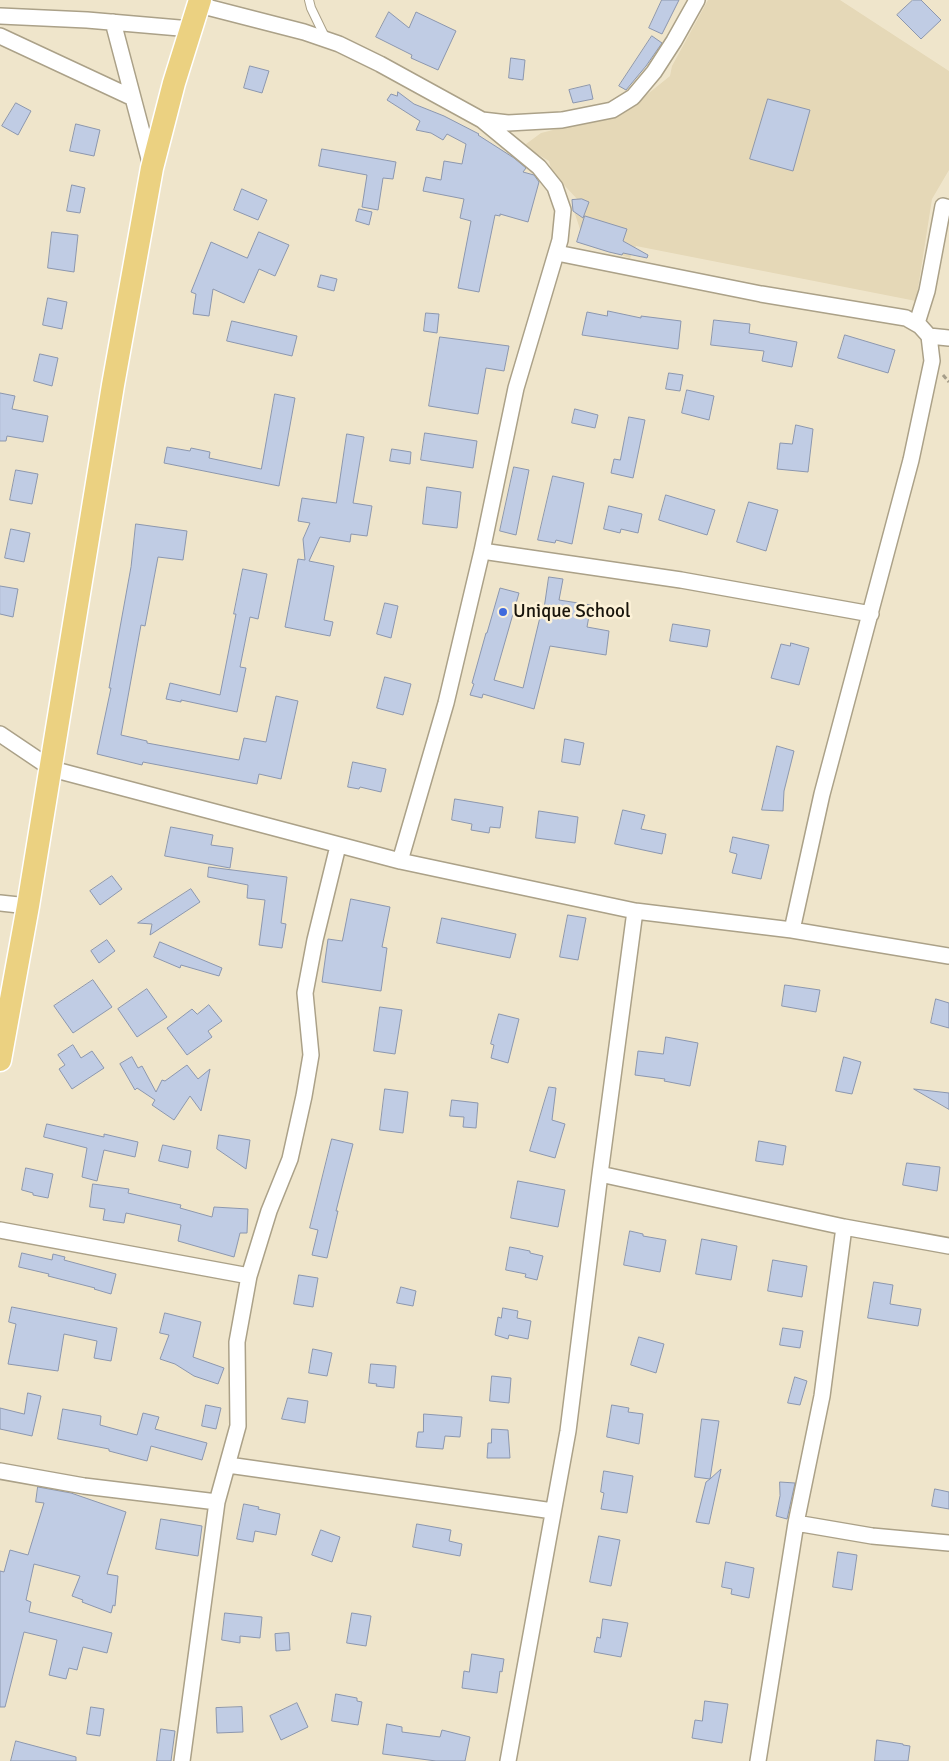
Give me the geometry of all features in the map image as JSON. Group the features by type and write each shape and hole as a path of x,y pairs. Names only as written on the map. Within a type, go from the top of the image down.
{"main road":[{"path":"0,1060 52,769 113,385 152,168 174,83 199,2"}],"street":[{"path":"482,120 508,123 562,120 612,110 633,97 654,72 697,0"},
{"path":"199,2 326,39 380,64 482,120 539,167 555,187 562,210 557,253 516,388 482,551 446,703 400,861"},
{"path":"1,17 113,22 191,29"},
{"path":"113,22 152,168"},
{"path":"0,36 132,98"},
{"path":"917,323 927,290 943,206 949,208"},
{"path":"557,253 761,294 890,314 917,323 929,336 932,361 911,460 822,794 792,930"},
{"path":"929,336 949,338"},
{"path":"482,551 681,580 871,614"},
{"path":"0,734 52,769 400,861 635,911 792,930 949,956"},
{"path":"182,1761 217,1502 238,1426 237,1342 249,1276 269,1211 290,1158 304,1096 311,1055 305,993 315,940 338,846"},
{"path":"0,903 28,906"},
{"path":"508,1761 568,1431 635,911"},
{"path":"600,1174 844,1227 949,1246"},
{"path":"758,1761 796,1523 822,1396 844,1227"},
{"path":"0,1230 249,1276"},
{"path":"228,1466 553,1511"},
{"path":"0,1471 84,1486 217,1502"},
{"path":"796,1523 872,1536 949,1543"}],"lane":[{"path":"309,0 326,39"}],"shaded area":[{"path":"708,0 840,0 949,71 949,170 932,199 916,301 636,246 630,258 585,244 574,211 577,199 552,172 549,161 527,148 526,144 541,133 577,124 610,119 639,101 670,76 672,66"}],"building":[{"path":"662,0 679,0 662,34 649,28"},
{"path":"913,0 921,0 941,20 921,39 897,15"},
{"path":"389,12 409,28 416,12 456,31 438,70 411,58 412,55 376,37"},
{"path":"652,36 662,43 626,90 619,86"},
{"path":"511,58 525,60 523,80 509,78"},
{"path":"250,66 269,71 262,93 244,88"},
{"path":"590,85 593,99 573,103 569,90"},
{"path":"398,92 414,104 444,116 479,134 514,158 526,168 523,172 534,175 539,182 528,222 500,214 500,216 495,215 479,292 458,288 471,221 460,218 464,199 423,191 426,177 441,180 444,161 462,164 466,144 447,134 443,140 431,133 416,130 420,121 387,100 391,94 397,96"},
{"path":"768,99 810,110 793,171 750,159"},
{"path":"16,103 31,111 18,135 2,126"},
{"path":"76,124 100,130 94,156 70,151"},
{"path":"322,149 396,162 393,179 383,178 378,210 362,207 367,175 319,166"},
{"path":"72,185 85,188 80,213 67,211"},
{"path":"242,189 267,200 258,220 234,210"},
{"path":"582,199 589,202 583,218 573,211 572,200"},
{"path":"359,209 372,212 369,225 356,221"},
{"path":"585,216 627,229 623,241 648,255 647,258 623,253 622,255 577,242"},
{"path":"52,232 78,235 74,272 48,268"},
{"path":"259,232 289,245 275,276 259,269 244,303 213,289 209,316 193,314 196,294 191,292 211,242 247,258"},
{"path":"321,275 337,279 334,291 318,287"},
{"path":"48,298 67,302 62,329 43,325"},
{"path":"608,311 641,318 641,316 681,321 678,349 582,335 587,312 607,316"},
{"path":"426,313 439,314 437,333 424,331"},
{"path":"714,320 750,324 749,333 797,342 792,367 762,361 764,351 711,345"},
{"path":"232,321 297,336 292,356 227,341"},
{"path":"845,335 895,350 888,373 838,358"},
{"path":"440,337 509,346 504,371 486,368 478,414 429,406"},
{"path":"40,354 58,358 52,386 34,381"},
{"path":"669,373 683,375 680,391 666,389"},
{"path":"687,390 714,396 709,420 682,413"},
{"path":"0,393 15,396 12,409 48,416 43,442 7,436 6,441 0,441"},
{"path":"275,394 295,398 279,486 164,463 167,447 190,451 191,448 210,452 209,458 261,469"},
{"path":"575,409 598,415 595,428 572,423"},
{"path":"629,417 645,420 633,478 611,473 614,459 620,460"},
{"path":"796,425 813,429 808,472 777,469 780,443 792,444"},
{"path":"425,433 477,441 473,468 421,460"},
{"path":"347,434 364,437 353,503 372,506 367,536 351,534 350,542 320,537 309,561 334,566 324,620 333,622 330,636 285,627 298,559 305,560 303,539 310,523 298,521 302,498 336,503"},
{"path":"392,449 411,452 410,464 390,461"},
{"path":"514,467 529,470 516,535 500,531"},
{"path":"16,470 38,474 32,504 10,500"},
{"path":"553,476 584,483 572,544 556,540 555,543 538,540"},
{"path":"427,487 461,492 457,528 423,524"},
{"path":"666,495 715,510 707,535 659,520"},
{"path":"749,502 778,510 766,551 737,542"},
{"path":"609,506 642,514 638,533 621,529 620,533 604,529"},
{"path":"136,524 187,531 183,560 158,557 145,626 141,625 121,735 147,741 147,743 239,760 244,738 266,742 276,696 298,701 281,779 259,774 257,784 143,762 142,765 97,754 111,688 109,688 131,567"},
{"path":"11,529 30,533 24,562 5,558"},
{"path":"243,569 267,574 258,619 250,617 240,667 246,668 237,712 181,700 181,702 166,699 170,683 220,695"},
{"path":"549,577 563,579 559,600 591,605 587,627 609,631 606,655 550,646 534,709 483,694 482,698 470,695 500,588 519,593 494,680 523,688 541,613 543,613"},
{"path":"0,586 18,589 13,617 0,614"},
{"path":"385,603 398,606 391,638 377,634"},
{"path":"673,624 710,630 707,647 670,641"},
{"path":"791,643 809,648 799,685 771,678 781,644 790,646"},
{"path":"385,677 411,684 403,715 377,708"},
{"path":"565,739 584,743 580,765 562,762"},
{"path":"777,746 794,751 784,791 783,811 762,810"},
{"path":"353,762 386,769 381,792 360,787 359,789 348,787"},
{"path":"455,799 503,807 500,828 490,827 489,833 471,830 472,824 452,820"},
{"path":"623,810 645,815 641,829 666,834 662,854 615,844"},
{"path":"539,811 578,817 575,843 536,838"},
{"path":"171,827 213,835 211,845 233,848 230,868 165,856"},
{"path":"733,837 769,845 761,879 732,873 737,854 730,852"},
{"path":"209,867 287,877 281,923 286,924 282,948 259,945 265,900 247,898 248,885 208,877"},
{"path":"112,876 122,889 100,905 90,891"},
{"path":"191,889 200,902 150,935 152,924 138,923"},
{"path":"351,899 390,907 382,947 387,948 381,991 322,982 328,939 342,941"},
{"path":"568,915 586,918 578,960 560,957"},
{"path":"442,918 516,934 510,958 437,943"},
{"path":"107,940 115,951 99,963 91,951"},
{"path":"160,942 222,968 219,976 181,965 180,968 154,957"},
{"path":"93,980 112,1007 73,1033 54,1006"},
{"path":"785,985 820,990 816,1012 782,1006"},
{"path":"147,989 167,1017 137,1037 118,1009"},
{"path":"936,999 949,1003 949,1028 931,1023"},
{"path":"209,1005 222,1021 208,1031 212,1037 187,1055 167,1028 192,1009 197,1014"},
{"path":"380,1007 402,1010 395,1054 374,1051"},
{"path":"499,1014 519,1019 508,1063 491,1058 494,1045 491,1044"},
{"path":"666,1037 698,1043 690,1086 664,1081 665,1079 635,1075 638,1051 663,1054"},
{"path":"73,1045 81,1058 92,1051 104,1068 72,1089 59,1069 65,1065 58,1055"},
{"path":"132,1057 138,1068 142,1066 156,1092 162,1080 165,1081 187,1065 198,1079 210,1069 201,1111 190,1096 174,1120 152,1105 155,1100 137,1088 135,1090 120,1064"},
{"path":"844,1057 861,1062 852,1094 836,1091"},
{"path":"549,1087 556,1088 552,1120 565,1124 555,1158 530,1151"},
{"path":"385,1089 408,1092 403,1133 380,1130"},
{"path":"914,1089 949,1093 949,1109"},
{"path":"452,1100 478,1103 476,1128 463,1127 464,1117 450,1116"},
{"path":"47,1124 104,1137 104,1134 138,1142 135,1157 104,1150 97,1181 82,1177 87,1148 44,1137"},
{"path":"219,1135 250,1140 246,1169 217,1149"},
{"path":"332,1139 353,1144 336,1211 338,1211 327,1258 312,1255 318,1230 310,1228"},
{"path":"759,1141 786,1146 783,1165 756,1161"},
{"path":"163,1145 191,1151 188,1168 159,1161"},
{"path":"907,1163 940,1167 937,1191 903,1185"},
{"path":"26,1168 53,1174 48,1198 33,1195 33,1193 22,1190"},
{"path":"518,1181 565,1190 558,1227 511,1218"},
{"path":"93,1184 129,1189 128,1193 181,1205 180,1208 212,1217 214,1207 248,1209 247,1233 240,1233 234,1257 178,1241 181,1225 126,1213 124,1223 103,1220 105,1209 90,1207"},
{"path":"630,1231 643,1234 643,1236 666,1240 660,1272 624,1265"},
{"path":"702,1239 737,1246 731,1280 696,1274"},
{"path":"510,1247 543,1256 537,1280 525,1277 526,1274 506,1270"},
{"path":"22,1253 52,1260 53,1254 65,1257 64,1260 116,1274 111,1294 48,1276 49,1274 19,1267"},
{"path":"773,1260 807,1266 802,1297 768,1291"},
{"path":"299,1275 318,1278 313,1307 294,1304"},
{"path":"874,1282 893,1285 890,1304 921,1309 918,1326 868,1318"},
{"path":"401,1287 416,1291 413,1306 397,1303"},
{"path":"12,1307 117,1328 111,1361 94,1358 97,1341 64,1334 58,1371 8,1364 16,1324 9,1322"},
{"path":"503,1308 518,1311 517,1318 531,1321 528,1339 509,1335 508,1339 495,1335 498,1317 501,1318"},
{"path":"165,1313 201,1322 193,1357 224,1368 218,1384 194,1376 175,1364 160,1359 169,1335 160,1333"},
{"path":"783,1328 803,1331 800,1348 780,1345"},
{"path":"639,1337 664,1344 656,1373 631,1365"},
{"path":"313,1349 332,1353 327,1376 309,1373"},
{"path":"371,1364 396,1366 394,1388 376,1386 377,1384 369,1383"},
{"path":"492,1376 511,1378 509,1403 490,1401"},
{"path":"795,1377 807,1381 800,1405 788,1403"},
{"path":"28,1393 41,1396 32,1436 0,1429 0,1408 24,1414"},
{"path":"288,1398 308,1401 305,1423 282,1419"},
{"path":"206,1405 221,1408 216,1429 202,1426"},
{"path":"612,1405 629,1408 628,1412 643,1414 639,1444 607,1437"},
{"path":"63,1409 101,1416 100,1425 137,1435 143,1413 159,1417 155,1429 207,1443 202,1460 151,1446 147,1461 109,1451 109,1449 58,1439"},
{"path":"424,1414 462,1417 460,1437 445,1436 443,1449 416,1447 418,1432 423,1432"},
{"path":"702,1419 719,1421 710,1479 695,1477"},
{"path":"492,1429 508,1430 510,1458 487,1458 488,1443 491,1443"},
{"path":"721,1469 709,1524 696,1522 706,1482"},
{"path":"604,1471 633,1476 627,1513 601,1509 604,1493 601,1492"},
{"path":"780,1482 795,1483 787,1519 776,1516 780,1496"},
{"path":"38,1487 71,1493 126,1512 107,1574 118,1576 115,1606 113,1605 111,1613 82,1602 83,1600 72,1596 80,1576 34,1564 26,1600 31,1602 29,1612 112,1633 107,1653 83,1647 77,1670 69,1668 66,1679 49,1675 57,1640 24,1632 5,1707 0,1707 0,1571 4,1572 10,1550 28,1555 44,1503 36,1502"},
{"path":"935,1489 949,1492 949,1509 932,1506"},
{"path":"244,1504 280,1514 276,1535 255,1531 253,1542 237,1539"},
{"path":"161,1519 202,1526 198,1556 156,1549"},
{"path":"417,1524 451,1530 449,1541 462,1544 460,1556 413,1547"},
{"path":"321,1530 340,1537 332,1562 312,1555"},
{"path":"599,1536 620,1540 611,1586 590,1582"},
{"path":"838,1552 857,1555 852,1590 833,1587"},
{"path":"726,1562 754,1568 749,1598 731,1594 732,1589 722,1587"},
{"path":"225,1613 262,1617 260,1638 240,1636 240,1643 222,1640"},
{"path":"352,1613 371,1616 366,1646 347,1643"},
{"path":"603,1619 628,1623 621,1657 594,1652 597,1637 600,1638"},
{"path":"289,1633 290,1650 276,1651 275,1634"},
{"path":"472,1654 504,1659 497,1693 462,1688 464,1671 469,1672"},
{"path":"336,1694 357,1698 357,1701 362,1702 358,1725 332,1721"},
{"path":"705,1701 728,1704 722,1743 692,1738 695,1720 702,1721"},
{"path":"297,1703 308,1727 281,1740 270,1716"},
{"path":"91,1707 104,1709 100,1736 87,1734"},
{"path":"242,1707 243,1732 217,1733 216,1708"},
{"path":"387,1724 402,1727 402,1732 440,1737 442,1730 470,1737 465,1761 436,1761 383,1754"},
{"path":"161,1729 175,1731 171,1761 157,1761"},
{"path":"877,1740 910,1746 908,1761 875,1761"},
{"path":"16,1741 76,1757 76,1761 11,1761"}],"place":[{"name":"Unique School","path":"503,612"}]}
